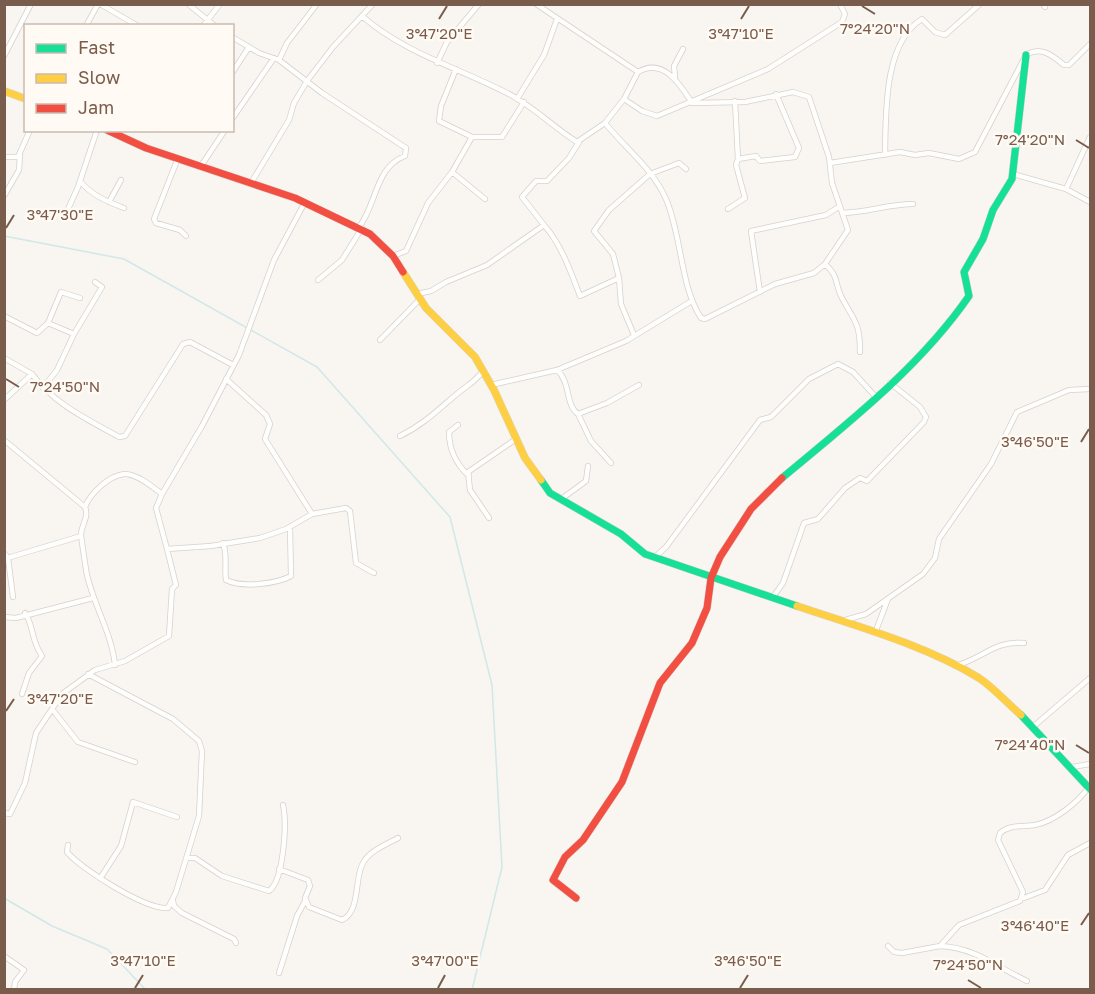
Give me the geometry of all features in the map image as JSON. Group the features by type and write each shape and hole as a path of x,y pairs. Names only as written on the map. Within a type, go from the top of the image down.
{"street":[{"path":"4,56 31,4"},
{"path":"87,24 99,4 134,24"},
{"path":"188,4 213,24"},
{"path":"205,24 220,4"},
{"path":"234,116 317,4"},
{"path":"251,183 289,120 294,103 307,81 373,4"},
{"path":"437,63 447,42 479,4"},
{"path":"536,4 638,72"},
{"path":"885,155 889,81 897,48 922,20 935,32 945,35 980,4"},
{"path":"624,99 642,111 657,116 692,103 793,56 808,42 837,27 845,18 840,5"},
{"path":"362,16 382,33 437,63 456,69 524,102 579,142"},
{"path":"517,99 544,55 557,19"},
{"path":"234,38 276,59 407,150 405,156 392,162 386,168 366,218 342,260 318,279"},
{"path":"830,163 900,152 915,155 929,153 959,159 975,152 1026,56 1033,51 1044,51 1064,65 1070,65 1090,44"},
{"path":"234,70 249,47"},
{"path":"683,49 674,66 675,77 692,103"},
{"path":"576,898 554,880 554,875 568,853 584,840 622,782 660,683 696,636 707,608 711,578 724,550 759,499 841,429 917,359 935,336 951,322 969,296 964,272 977,252 993,210 1013,174 1026,56"},
{"path":"619,278 580,296 570,269 551,232 522,197 536,181 547,181 569,158 579,142 605,123 624,99 638,72 647,66 675,77"},
{"path":"456,69 441,106 439,121 472,137 502,137 524,102"},
{"path":"4,92 24,98"},
{"path":"605,123 659,184 681,245 690,302 701,318 705,319 775,284 814,273 825,264 848,230 809,97 793,92 776,94 764,99 692,103"},
{"path":"738,159 756,156 759,161 795,157 799,148 776,94"},
{"path":"728,208 745,198 742,179 736,165 738,159 735,101"},
{"path":"4,196 19,170 20,155 29,132"},
{"path":"64,218 80,181 96,132"},
{"path":"110,132 305,202 361,228 393,256 418,297 443,327 475,357 516,439 542,484 560,500 621,534 637,548 655,557 875,633 955,666 980,679 1034,726 1090,788 1049,820 1034,825 1005,828 1000,832 998,840 1023,892 1022,899"},
{"path":"201,166 224,132"},
{"path":"393,256 406,251 428,203 452,172 472,137"},
{"path":"1066,189 1090,137"},
{"path":"4,157 14,159 20,155"},
{"path":"178,158 154,219 156,223 180,230 186,236"},
{"path":"634,335 621,304 619,278 613,254 594,231 609,210 650,174 679,163 686,169"},
{"path":"452,172 485,199"},
{"path":"1013,174 1066,189 1090,202"},
{"path":"109,202 121,180"},
{"path":"80,181 85,188 124,208"},
{"path":"4,813 10,814 21,793 36,733 62,694 95,670 115,665 169,636 172,589 176,585 156,508 233,365 274,260 305,202"},
{"path":"842,213 860,213 887,204 913,204"},
{"path":"760,292 751,231 826,214 840,206"},
{"path":"380,340 418,297 446,282 487,265 544,225"},
{"path":"825,264 837,278 840,295 859,327 860,352"},
{"path":"43,388 57,370 74,333 102,287 95,282"},
{"path":"4,316 34,333 48,323 61,292 80,298"},
{"path":"491,385 557,370 634,335 690,302"},
{"path":"48,323 74,333"},
{"path":"4,358 32,374 43,388 68,411 78,413 119,437 125,436 183,344 190,342 200,346 233,365"},
{"path":"655,557 666,547 726,470 745,438 760,420 771,417 809,379 838,364 853,372 875,396"},
{"path":"557,370 565,380 573,410 578,414 591,441 611,463"},
{"path":"400,436 427,421 462,389 476,381 483,371"},
{"path":"4,400 32,374"},
{"path":"226,379 266,415 270,424 265,439 288,471 312,514"},
{"path":"773,597 783,583 804,523 818,519 845,488 860,478 867,481 924,422 926,417 920,407 890,383"},
{"path":"578,414 607,404 639,385"},
{"path":"839,622 866,614 891,595 912,584 931,564 939,539 991,464 1017,412 1069,390 1090,389"},
{"path":"458,424 449,432 451,449 460,467 469,476"},
{"path":"489,518 470,490 470,470 516,439"},
{"path":"4,440 85,507 87,516 81,536 93,598 113,646 115,665"},
{"path":"560,500 586,481 588,466"},
{"path":"85,507 99,488 124,474 132,476 162,494"},
{"path":"167,549 211,546 260,538 290,527 312,514 349,509 356,563 374,573"},
{"path":"223,543 228,556 225,569 226,580 235,584 257,585 291,576 290,527"},
{"path":"13,597 6,557 81,536"},
{"path":"875,633 891,595"},
{"path":"4,617 16,618 93,598"},
{"path":"22,694 29,673 42,656 34,644 30,620 25,614"},
{"path":"955,666 970,662 1007,641 1024,643"},
{"path":"68,844 68,852 74,860 130,897 159,908 168,908 173,901 196,828 201,795 202,751 199,741 168,716 88,675"},
{"path":"1034,726 1090,678"},
{"path":"52,709 78,742 135,762"},
{"path":"1072,767 1090,764"},
{"path":"101,877 121,846 132,802 177,817"},
{"path":"187,858 195,858 222,876 266,891 273,887 279,869 285,832 283,805"},
{"path":"305,901 309,907 345,919 355,899 363,863 376,851 398,838"},
{"path":"940,946 958,925 1045,890 1068,855 1090,843"},
{"path":"279,869 308,880 310,886 297,916 279,973"},
{"path":"173,901 174,906 182,912 234,939 236,943"},
{"path":"888,946 894,952 902,953 940,946 974,951 996,966 1027,981"},
{"path":"4,956 24,970 15,982 14,990"}],"waterway":[{"path":"4,236 124,259 317,367 450,517 492,685 502,867 472,990"},
{"path":"4,898 52,926 107,949 146,990"}],"traffic: fast":[{"path":"782,478 906,370 950,322 969,296 964,272 983,239 993,210 1012,179 1026,55"},
{"path":"541,480 550,493 621,534 645,554 797,606"},
{"path":"1021,715 1090,789"}],"traffic: slow":[{"path":"4,91 24,98"},
{"path":"403,272 426,308 475,357 494,390 525,458 541,480"},
{"path":"797,606 890,637 958,666 985,682 1021,715"}],"traffic: jam":[{"path":"111,132 146,148 295,198 370,234 393,256 403,272"},
{"path":"576,898 553,880 565,857 583,840 622,782 660,683 692,643 707,608 711,578 720,557 751,509 782,478"}]}
